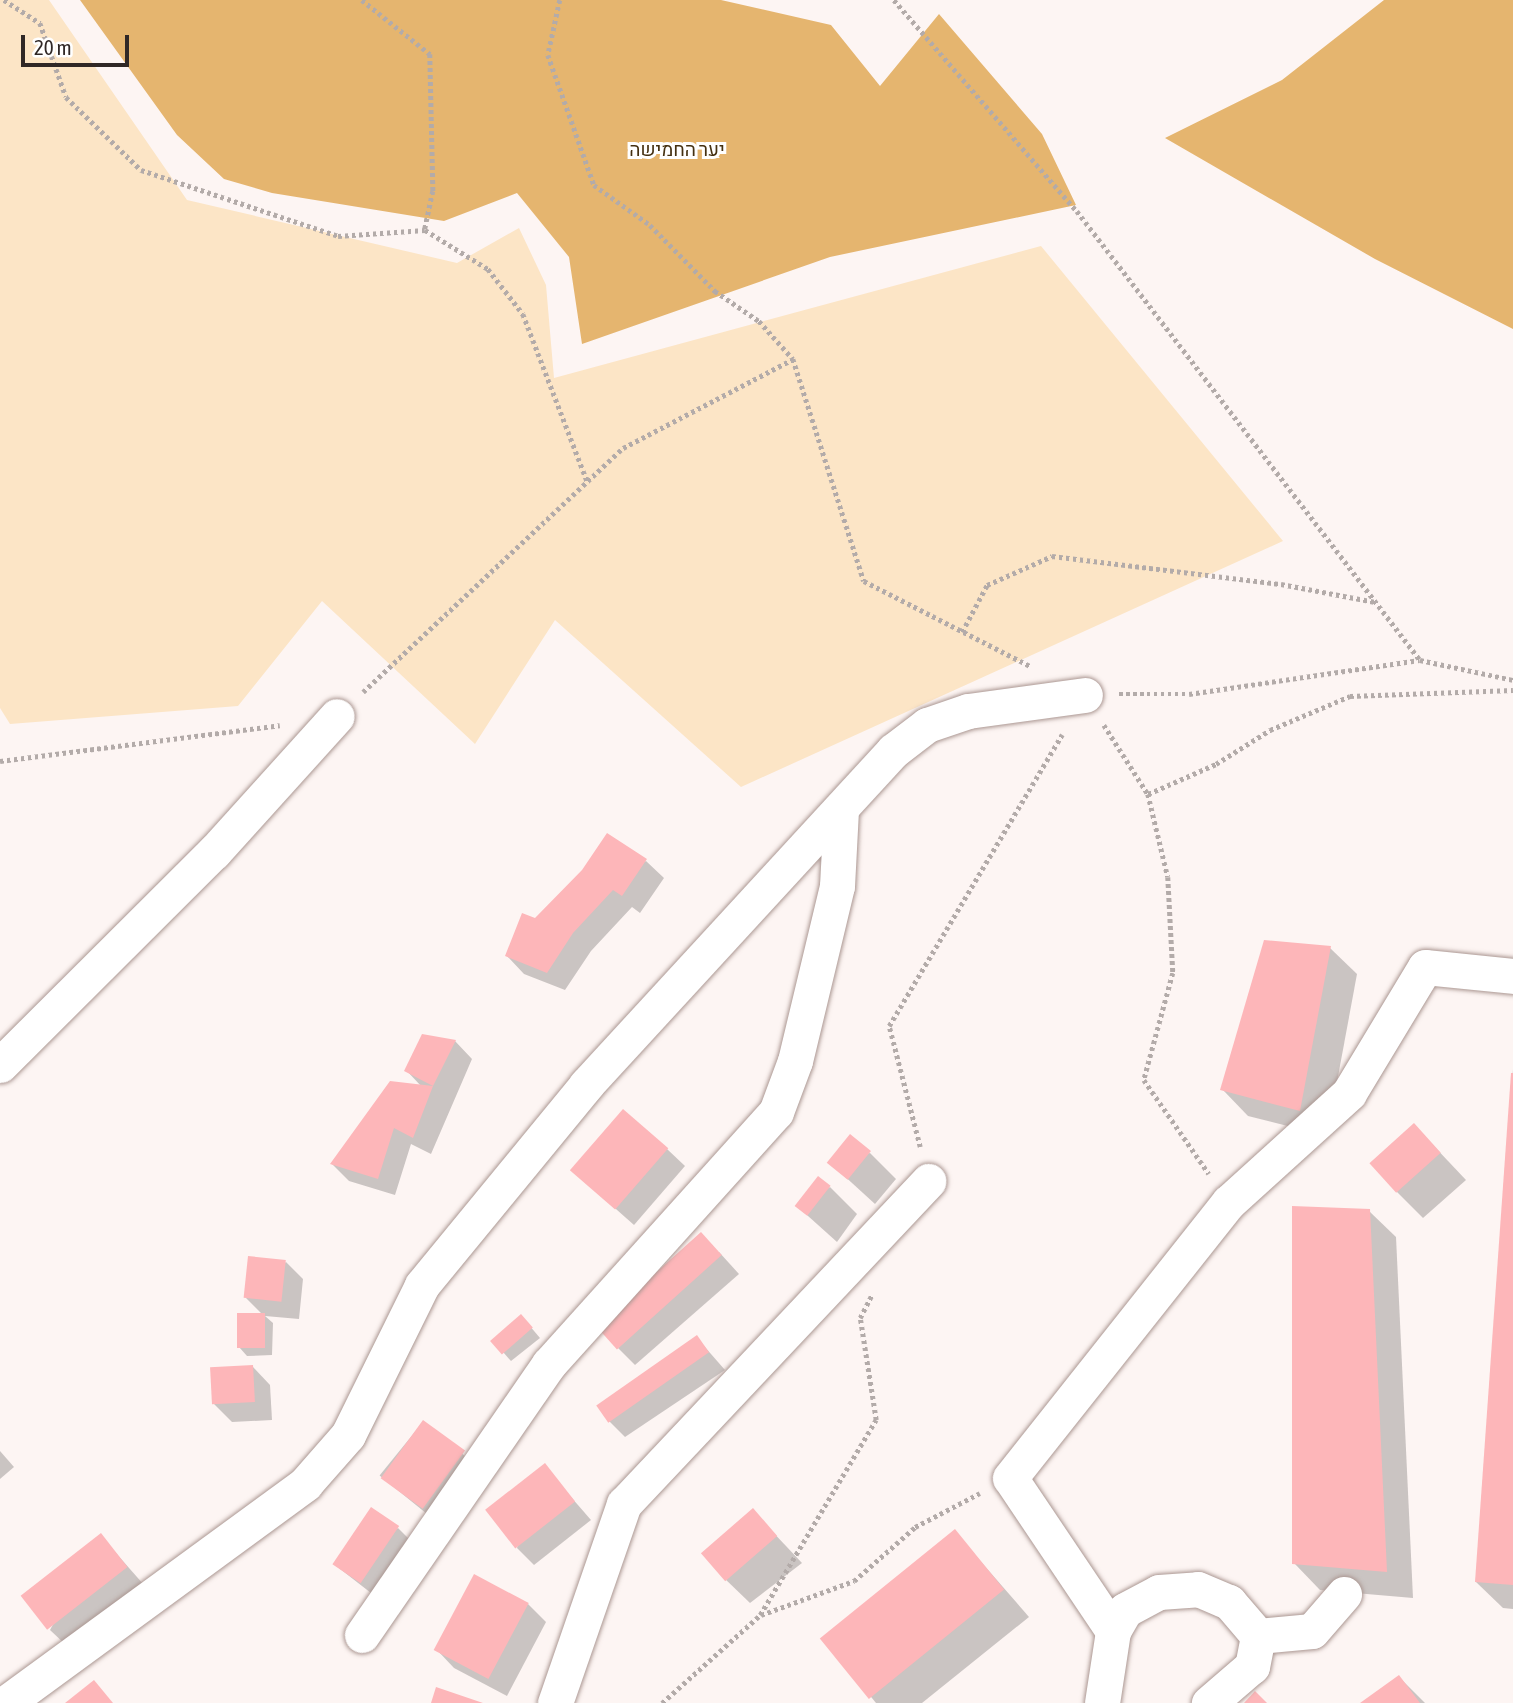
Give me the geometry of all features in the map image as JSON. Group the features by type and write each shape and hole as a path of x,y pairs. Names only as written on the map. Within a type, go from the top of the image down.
{"street":[{"path":"6,1703 305,1484 348,1435 422,1286 586,1085 893,751 928,726 968,711 1085,695"},
{"path":"0,1065 214,852 337,716"},
{"path":"362,1635 549,1364 776,1112 802,1035 837,886 841,809"},
{"path":"1113,1631 1010,1478 1229,1202 1349,1093 1425,967 1513,976"},
{"path":"555,1703 624,1504 928,1181"},
{"path":"1102,1703 1113,1631 1125,1610 1159,1592 1198,1589 1229,1602 1258,1636"},
{"path":"1258,1636 1312,1631 1344,1594"},
{"path":"1209,1703 1252,1666 1258,1636"}],"path":[{"path":"4,0 40,23 66,97 141,170 338,236 425,230 488,269 523,314 587,481"},
{"path":"362,0 430,54 433,191 425,230"},
{"path":"560,0 548,55 594,185 650,225 715,291 759,321 793,359 864,581 1036,669"},
{"path":"894,0 1077,211 1420,660"},
{"path":"337,716 623,447 793,359"},
{"path":"962,632 987,585 1052,556 1281,584 1376,602"},
{"path":"1085,695 1189,694 1420,660 1513,680"},
{"path":"1148,794 1216,764 1270,730 1350,696 1513,690"},
{"path":"1085,695 1148,794 1168,877 1173,974 1144,1080 1229,1202"},
{"path":"928,1181 890,1026 1085,695"},
{"path":"0,761 283,724"},
{"path":"662,1703 760,1615 876,1420 860,1318 873,1293"},
{"path":"760,1615 854,1581 915,1527 1010,1478"}],"shaded area":[{"path":"0,0 49,0 187,200 457,263 519,228 546,285 554,378 1041,246 1283,541 741,787 555,620 475,744 322,601 238,706 10,724 0,708"}],"green space":[{"name":"יער החמישה","path":"80,0 721,0 831,25 880,86 939,14 1042,134 1076,205 830,257 582,344 569,257 517,193 444,221 272,193 224,179 177,135"},
{"path":"1384,0 1513,0 1513,329 1375,259 1165,138 1282,80"}],"building":[{"path":"607,833 647,859 622,896 613,890 573,933 547,973 505,956 522,913 535,918 582,870"},
{"path":"1264,940 1331,946 1300,1111 1220,1090"},
{"path":"422,1034 456,1040 433,1086 404,1071"},
{"path":"1513,1073 1513,1585 1475,1582"},
{"path":"390,1081 433,1086 413,1138 394,1128 378,1179 330,1164"},
{"path":"623,1109 668,1148 615,1209 570,1170"},
{"path":"1414,1123 1441,1153 1396,1193 1369,1163"},
{"path":"850,1134 871,1151 848,1180 827,1163"},
{"path":"818,1176 831,1186 807,1216 795,1206"},
{"path":"1292,1206 1370,1209 1387,1572 1292,1564"},
{"path":"701,1232 722,1255 617,1349 596,1326"},
{"path":"248,1256 286,1260 281,1302 244,1298"},
{"path":"237,1313 265,1313 265,1348 237,1348"},
{"path":"521,1314 533,1328 502,1354 490,1341"},
{"path":"697,1335 709,1352 608,1423 596,1406"},
{"path":"253,1365 255,1402 212,1404 210,1367"},
{"path":"423,1420 465,1451 423,1509 381,1478"},
{"path":"545,1463 575,1502 515,1548 485,1510"},
{"path":"371,1507 399,1526 361,1583 332,1564"},
{"path":"753,1508 777,1536 725,1581 701,1553"},
{"path":"955,1529 1004,1590 869,1699 820,1639"},
{"path":"101,1533 127,1567 47,1630 21,1596"},
{"path":"474,1574 529,1603 488,1679 434,1650"},
{"path":"1399,1675 1420,1703 1360,1703"},
{"path":"94,1680 113,1703 65,1703"},
{"path":"436,1687 483,1703 431,1703"},
{"path":"1255,1691 1267,1703 1244,1703"}]}
